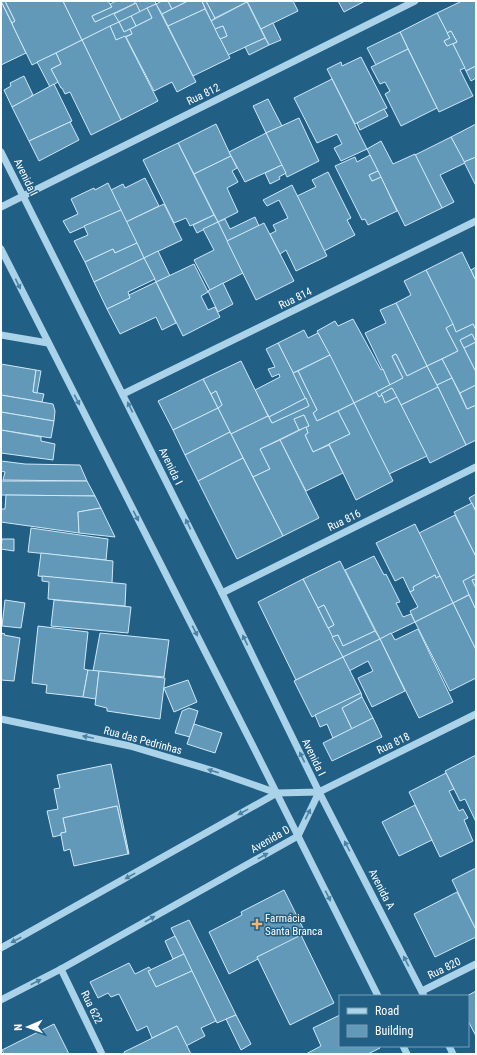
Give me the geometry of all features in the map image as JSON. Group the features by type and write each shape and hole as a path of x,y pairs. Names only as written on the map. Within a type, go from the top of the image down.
{"street":[{"name":"Rua 812","path":"1,207 415,1"},
{"name":"Avenida I","path":"1,152 222,593 319,792"},
{"name":"Rua 814","path":"123,394 476,221"},
{"path":"1,249 277,793 378,995"},
{"path":"1,335 48,343"},
{"name":"Rua 816","path":"222,593 476,467"},
{"name":"Rua 818","path":"319,792 476,714"},
{"name":"Rua das Pedrinhas","path":"1,719 130,746 214,771 277,793"},
{"path":"1,948 277,793 319,792"},
{"name":"Avenida D","path":"1,1000 61,969 298,836 319,792"},
{"name":"Avenida A","path":"319,792 423,994"},
{"name":"Rua 820","path":"423,994 476,964"},
{"name":"Rua 622","path":"61,969 102,1054"}],"building":[{"path":"1,1 26,53 1,65"},
{"path":"1,1 5,1 15,21 12,23"},
{"path":"5,1 63,1 82,40 32,65 13,26 12,23 15,21"},
{"path":"63,1 108,1 112,7 92,16 95,22 114,13 119,22 82,40"},
{"path":"116,1 134,1 136,3 95,22 92,16 112,7 110,4"},
{"path":"134,1 155,1 156,4 140,12"},
{"path":"162,1 168,1 172,9 162,14 156,4"},
{"path":"168,1 188,1 172,9"},
{"path":"188,1 202,1 205,9 168,26 162,14"},
{"path":"202,1 206,1 215,18 211,21"},
{"path":"206,1 247,1 247,2 215,18"},
{"path":"247,1 293,1 298,11 261,29"},
{"path":"338,1 365,1 344,12"},
{"path":"462,1 476,1 476,66 466,71 453,44 457,42 451,31 447,33 437,13"},
{"path":"247,2 265,38 228,55 220,39 227,36 223,26 215,29 211,21"},
{"path":"136,3 140,12 119,22 114,14"},
{"path":"156,4 196,82 177,92 172,82 154,91 126,37 132,34 130,29 152,18 147,8"},
{"path":"147,8 152,18 136,26 131,16"},
{"path":"205,9 230,58 193,76 168,26"},
{"path":"437,13 450,38 444,41 447,46 452,43 453,44 465,68 460,70 473,96 439,112 400,32"},
{"path":"131,16 136,26 124,32 119,22"},
{"path":"119,22 124,32 130,29 132,34 116,40 110,26"},
{"path":"273,23 281,40 269,45 261,29"},
{"path":"110,26 116,40 125,36 158,101 121,120 82,40"},
{"path":"223,26 227,36 220,39 215,29"},
{"path":"451,31 457,42 447,46 444,41 450,38 447,33"},
{"path":"400,32 408,49 376,65 367,48"},
{"path":"265,38 269,45 249,55 245,47"},
{"path":"82,40 121,120 91,135 70,92 65,94 51,69 61,64 56,53"},
{"path":"408,49 437,108 401,126 385,94 390,91 385,82 380,84 371,67"},
{"path":"56,53 61,64 51,69 58,82 50,87 37,62"},
{"path":"361,57 387,108 355,124 327,69 341,62 342,66"},
{"path":"476,66 476,78 471,81 466,71"},
{"path":"24,76 33,95 12,107 4,90 11,86 10,83"},
{"path":"332,79 367,149 341,161 334,148 342,144 337,134 317,143 294,98"},
{"path":"54,84 72,121 29,141 12,107"},
{"path":"268,99 282,126 266,133 253,106"},
{"path":"384,109 388,116 360,130 357,123"},
{"path":"299,118 319,161 287,177 266,133"},
{"path":"70,122 79,140 39,161 29,141"},
{"path":"216,124 231,156 194,174 178,143"},
{"path":"476,124 476,157 464,162 451,137"},
{"path":"266,133 282,165 245,182 229,152"},
{"path":"451,137 465,163 440,175 454,202 442,208 415,155"},
{"path":"381,141 393,164 415,154 442,208 405,226 367,149"},
{"path":"178,143 214,215 190,226 186,218 174,223 143,160"},
{"path":"370,155 378,171 369,175 372,181 381,177 397,211 368,225 365,219 362,220 335,166 355,157 357,162"},
{"path":"231,156 237,168 232,171 238,182 227,188 238,212 218,222 194,174"},
{"path":"476,157 476,186 464,162"},
{"path":"282,165 286,173 279,177 280,179 270,184 265,173"},
{"path":"378,171 381,177 372,181 369,175"},
{"path":"328,172 351,218 347,220 355,235 324,251 297,196 316,187 312,180"},
{"path":"145,178 159,206 126,222 111,190 123,184 125,188"},
{"path":"108,183 121,210 70,233 63,221 78,214 71,199 94,188 95,190"},
{"path":"292,185 327,256 296,271 286,250 280,254 270,234 276,231 273,225 288,218 279,200 267,206 263,200"},
{"path":"164,204 182,240 144,258 126,222"},
{"path":"121,210 137,243 115,253 113,249 85,262 74,241 88,235 84,226"},
{"path":"214,215 218,222 197,233 193,225"},
{"path":"255,217 259,226 227,241 218,222 225,219 230,229"},
{"path":"218,222 243,273 210,290 194,260 214,250 203,229"},
{"path":"264,223 294,281 256,300 227,241"},
{"path":"137,243 144,258 94,282 85,262 113,249 115,253"},
{"path":"158,251 170,276 156,282 144,258"},
{"path":"462,252 476,281 476,330 473,324 456,332 426,270"},
{"path":"144,258 155,279 128,292 130,298 107,309 94,282"},
{"path":"194,264 208,292 201,296 208,310 215,307 220,317 183,336 156,282"},
{"path":"476,267 476,278 475,279 471,270"},
{"path":"426,270 453,324 446,328 458,351 427,366 396,303 411,295 404,281"},
{"path":"156,282 176,323 162,330 156,317 120,334 107,309 130,298 129,295"},
{"path":"223,283 233,304 218,312 208,291"},
{"path":"396,303 427,366 407,376 396,354 392,356 403,378 390,385 365,333 386,323 380,310"},
{"path":"353,319 381,370 383,369 390,385 354,403 317,331 335,321 338,326"},
{"path":"453,324 456,332 473,324 476,330 476,342 472,334 460,340 476,372 476,385 460,393 442,359 458,351 446,328"},
{"path":"304,330 308,338 318,333 330,355 293,373 278,343"},
{"path":"472,334 476,342 464,348 460,340"},
{"path":"476,342 476,370 475,370 464,348"},
{"path":"278,343 306,398 269,417 255,390 280,377 279,374 272,377 268,369 275,367 266,349"},
{"path":"396,354 407,376 427,366 438,387 401,405 392,388 381,394 382,395 379,397 376,392 403,378 392,356"},
{"path":"330,355 354,403 317,421 313,413 317,410 298,371"},
{"path":"442,359 452,378 437,385 427,366"},
{"path":"241,361 268,416 231,434 218,408 222,405 216,391 211,394 203,379"},
{"path":"1,364 36,370 33,392 44,394 42,402 1,395"},
{"path":"36,370 41,371 37,393 33,392"},
{"path":"298,371 317,410 313,413 317,421 338,411 350,434 313,452 305,435 308,433 306,427 309,426 304,415 294,419 299,430 260,449 270,469 253,477 231,434 268,416 272,423 309,406 293,373"},
{"path":"452,378 467,409 476,405 476,440 466,445 437,385"},
{"path":"203,379 218,408 173,430 158,401"},
{"path":"476,385 476,405 467,409 460,393"},
{"path":"438,387 466,445 430,463 401,405"},
{"path":"392,388 397,397 385,403 381,394"},
{"path":"216,391 222,405 218,408 211,394"},
{"path":"376,392 379,397 382,395 385,403 397,397 427,456 389,474 354,403"},
{"path":"1,395 53,404 55,411 54,421 1,412"},
{"path":"306,398 309,406 272,423 269,417"},
{"path":"354,403 393,481 356,500 329,444 350,434 338,411"},
{"path":"218,408 230,432 185,455 173,430"},
{"path":"1,412 54,421 51,438 1,430"},
{"path":"304,415 309,426 299,430 294,419"},
{"path":"306,427 308,433 305,435 313,452 329,445 343,473 306,491 280,440"},
{"path":"1,430 41,437 41,441 55,444 53,460 1,453"},
{"path":"230,432 243,458 198,481 185,455"},
{"path":"280,440 319,518 283,536 253,477 270,469 260,449"},
{"path":"243,458 283,536 237,559 198,481"},
{"path":"1,461 25,464 80,465 87,481 3,480 5,472 1,471"},
{"path":"1,481 87,481 95,496 1,495"},
{"path":"476,494 476,512 469,498"},
{"path":"6,495 95,496 101,508 78,512 79,533 1,522 1,509 5,509"},
{"path":"472,503 476,512 476,557 454,512"},
{"path":"101,508 115,537 79,533 78,512"},
{"path":"455,515 476,557 476,574 463,581 470,594 453,603 419,533"},
{"path":"415,524 440,576 436,578 435,575 413,587 414,590 410,592 403,577 395,581 376,543"},
{"path":"31,528 108,539 106,560 28,552"},
{"path":"2,539 14,539 14,551 1,549"},
{"path":"41,553 113,561 112,583 38,576"},
{"path":"374,556 384,575 386,574 400,602 396,603 403,617 411,614 415,622 380,639 345,570"},
{"path":"340,561 375,631 343,646 338,635 332,637 328,628 334,625 324,605 318,608 303,579"},
{"path":"476,574 476,579 472,580 476,588 475,608 463,581"},
{"path":"435,575 436,578 440,576 453,603 415,622 410,611 418,607 410,592 414,590 413,587"},
{"path":"42,576 126,584 125,606 48,599 49,582 42,581"},
{"path":"303,579 343,657 296,680 258,602"},
{"path":"476,579 476,588 472,580"},
{"path":"469,595 476,608 476,650 453,603"},
{"path":"5,600 25,603 21,628 2,626"},
{"path":"54,600 131,607 128,633 51,626"},
{"path":"453,603 476,650 476,678 450,691 415,622"},
{"path":"324,605 334,625 328,628 318,608"},
{"path":"38,626 88,632 84,669 88,670 83,697 46,693 47,685 32,683"},
{"path":"418,629 453,702 419,718 380,639 391,633 395,640"},
{"path":"375,631 380,639 343,657 332,637 338,635 343,646"},
{"path":"1,633 20,638 14,681 1,680"},
{"path":"100,633 169,640 164,677 93,671"},
{"path":"380,639 405,691 372,707 358,678 373,671 368,661 349,671 343,657"},
{"path":"343,657 361,693 312,717 294,681"},
{"path":"88,670 99,671 96,699 83,697"},
{"path":"99,671 165,678 160,719 107,711 107,708 95,705"},
{"path":"188,680 197,702 174,712 164,688"},
{"path":"361,693 362,697 342,708 352,729 333,738 327,724 320,727 315,715"},
{"path":"362,697 373,718 352,729 342,708"},
{"path":"189,708 198,711 190,737 175,733 182,711"},
{"path":"373,718 382,737 332,761 323,743"},
{"path":"194,724 222,733 215,753 187,744"},
{"path":"476,755 476,822 465,799 460,801 445,771"},
{"path":"111,764 129,854 117,806 63,818 66,832 53,837 47,811 58,809 54,789 60,788 57,775"},
{"path":"446,773 454,789 449,791 459,811 463,809 468,818 464,820 473,841 440,857 409,792"},
{"path":"415,805 432,840 399,856 382,822"},
{"path":"117,806 128,854 74,866 70,849 64,851 61,833 66,832 63,818"},
{"path":"476,868 476,930 452,880"},
{"path":"284,890 306,934 257,957 258,959 229,974 209,932 242,915 241,912"},
{"path":"457,892 476,930 476,937 435,957 414,914"},
{"path":"189,920 236,1015 217,1023 171,928"},
{"path":"301,935 334,1003 290,1025 257,957"},
{"path":"175,936 184,954 173,959 165,941"},
{"path":"184,954 192,971 156,987 148,971"},
{"path":"129,963 135,974 149,967 151,970 148,971 156,987 192,971 216,1021 201,1028 205,1036 186,1046 177,1026 152,1038 147,1026 137,1031 119,994 111,997 108,993 98,998 90,982"},
{"path":"476,991 476,1036 469,1023 469,995"},
{"path":"236,1015 251,1044 241,1050 226,1019"},
{"path":"339,1015 339,1047 380,1048 368,1054 306,1054 321,1046 313,1028"},
{"path":"54,1024 69,1054 4,1054 2,1050"},
{"path":"177,1026 191,1054 125,1054 124,1052"}],"place":[{"name":"Farmácia Santa Branca","path":"257,924"}]}
